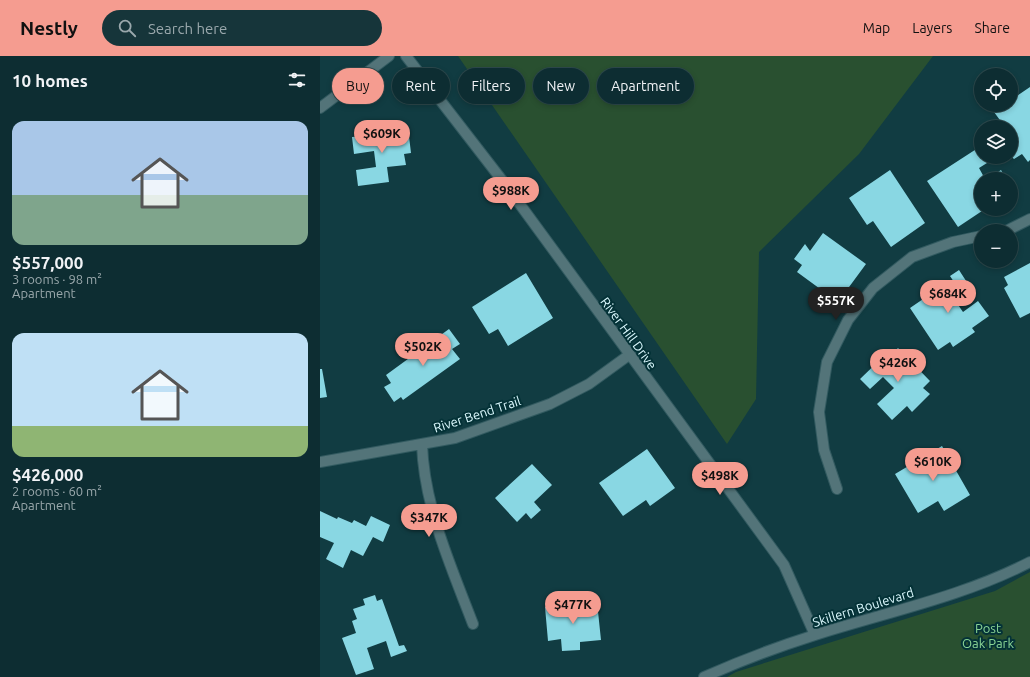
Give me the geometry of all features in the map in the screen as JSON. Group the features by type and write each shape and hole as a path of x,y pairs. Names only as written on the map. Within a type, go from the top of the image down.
{"street":[{"path":"320,108 389,56"},
{"name":"River Hill Drive","path":"406,56 505,184 784,565 815,635"},
{"path":"1018,225 1030,219"},
{"path":"837,489 824,450 819,412 827,362 848,320 874,288 912,257 953,242 974,238"},
{"name":"River Bend Trail","path":"320,462 455,438 550,404 589,384 629,355"},
{"path":"422,444 423,465 435,522 473,624"},
{"name":"Skillern Boulevard","path":"704,677 739,662 815,635 972,588 1006,575 1030,562"}],"green space":[{"path":"458,56 933,56 859,154 759,252 756,399 727,444 491,104 525,104 525,68 466,68"},
{"name":"Post Oak Park","path":"1030,572 1030,677 727,677 736,672 995,591"}],"building":[{"path":"1030,87 1030,160 1028,162 1022,154 1018,156 1018,120 1000,120 994,112 1018,112 1018,95"},
{"path":"408,128 411,153 404,154 406,165 387,167 389,182 358,186 356,170 376,167 374,151 354,154 352,137 364,136 364,140 379,138 378,131"},
{"path":"974,151 974,164 985,164 979,168 981,172 974,172 974,216 958,227 927,181"},
{"path":"890,170 925,223 891,247 873,221 867,225 849,198"},
{"path":"823,233 866,264 838,302 797,272 802,265 794,259 805,244 810,251"},
{"path":"1030,263 1030,313 1020,318 1004,288 1008,285 1004,277"},
{"path":"959,270 970,287 954,299 963,312 978,301 989,316 972,328 975,332 953,347 950,342 938,350 910,308 945,284 947,287 954,282 950,276"},
{"path":"526,273 553,318 508,346 498,329 489,334 472,307"},
{"path":"449,329 460,344 452,349 460,359 403,400 401,397 394,402 384,387 391,383 386,375"},
{"path":"898,348 930,381 923,388 930,394 912,412 907,406 892,420 877,404 894,388 883,377 870,389 860,379 887,353 890,356"},
{"path":"320,369 322,369 327,397 320,398"},
{"path":"942,446 970,495 944,511 938,501 918,513 895,474"},
{"path":"647,449 675,488 650,506 646,500 623,516 599,483"},
{"path":"532,464 552,485 534,502 541,510 531,519 526,513 517,522 495,498"},
{"path":"320,511 337,519 338,517 352,523 354,520 366,526 371,516 390,525 383,542 373,537 363,556 351,550 343,568 326,559 334,543 320,537"},
{"path":"375,595 377,601 382,599 399,646 404,645 407,651 391,657 386,641 367,648 374,669 356,675 342,638 356,633 352,621 357,619 353,609 365,605 363,599"},
{"path":"597,602 601,640 580,642 580,650 562,651 561,639 548,641 545,607"}]}
